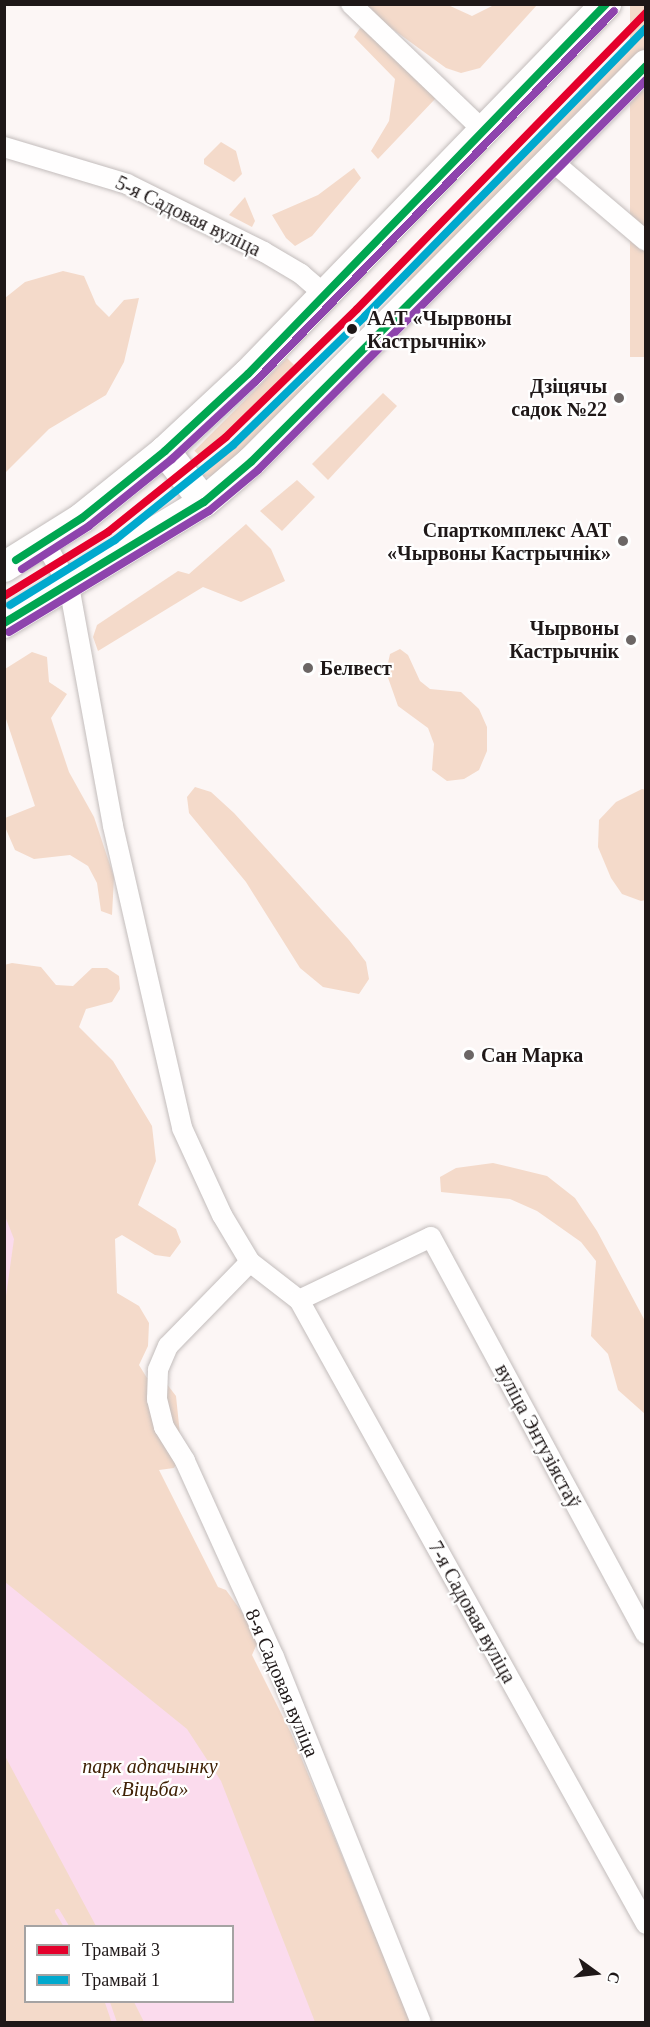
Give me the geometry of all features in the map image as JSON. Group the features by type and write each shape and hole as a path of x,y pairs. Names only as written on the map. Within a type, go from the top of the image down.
{"main road":[{"path":"4,567 45,543 165,451 326,296 606,4"},
{"path":"4,622 69,586 204,502 285,429 645,65"},
{"path":"165,451 204,502"}],"street":[{"path":"351,4 485,132"},
{"name":"5-я Садовая вуліца","path":"4,147 127,184 264,252 301,274 326,296"},
{"path":"552,161 645,241"},
{"path":"45,543 69,586 113,826 182,1128 222,1215 250,1262 299,1300"},
{"name":"вуліца Энтузіястаў","path":"299,1300 432,1238 645,1634"},
{"name":"8-я Садовая вуліца","path":"250,1262 168,1346 158,1370 157,1399 164,1427 185,1461 274,1657 421,2022"},
{"name":"7-я Садовая вуліца","path":"299,1300 645,1924"}],"green space":[{"path":"366,5 448,5 472,16 494,5 537,5 480,68 461,73 446,68 387,25"},
{"path":"630,5 645,5 645,357 630,357"},
{"path":"360,28 369,32 432,85 435,99 378,159 371,151 389,121 395,79 354,37"},
{"path":"645,29 645,46 411,284 404,278"},
{"path":"221,142 236,151 242,174 234,182 204,164 204,159"},
{"path":"354,168 361,178 312,236 295,246 286,238 272,215 318,195"},
{"path":"245,197 255,221 252,227 229,215"},
{"path":"63,271 84,276 96,304 109,317 124,300 139,298 124,362 106,395 49,429 5,473 5,298 25,282"},
{"path":"287,358 294,365 201,458 194,451"},
{"path":"307,380 313,387 217,476 201,477"},
{"path":"383,393 397,406 328,480 312,464"},
{"path":"297,480 315,497 282,531 260,511"},
{"path":"246,524 271,549 285,581 241,602 203,587 98,651 93,637 97,625 178,571 189,574"},
{"path":"400,649 408,655 420,681 430,689 461,692 479,709 487,727 487,751 479,770 464,779 447,781 432,770 434,744 428,728 398,706 386,672 390,654"},
{"path":"32,652 47,657 49,682 67,694 51,718 69,772 94,817 114,877 112,915 101,911 97,883 88,866 70,855 34,859 15,850 5,827 5,818 35,806 4,713 5,669"},
{"path":"195,787 211,792 234,813 349,940 366,962 369,979 359,994 323,987 300,968 246,882 189,813 187,797"},
{"path":"642,789 646,790 646,900 641,901 622,894 611,878 598,847 599,820 616,802"},
{"name":"парк адпачынку «Віцьба»","path":"12,963 41,967 56,985 73,986 92,968 107,968 119,976 120,989 112,1002 86,1009 79,1027 113,1061 152,1126 156,1161 138,1205 176,1229 181,1242 170,1257 155,1255 122,1235 115,1239 117,1293 139,1306 149,1323 148,1346 139,1365 147,1378 166,1383 176,1396 182,1454 174,1468 159,1470 218,1587 226,1590 260,1637 252,1655 291,1733 411,2022 5,2022 4,965"},
{"path":"493,1163 547,1176 575,1198 597,1231 645,1321 645,1414 618,1390 608,1354 591,1336 596,1261 581,1242 537,1211 510,1199 441,1192 440,1177 456,1168"}],"shaded area":[{"path":"5,1216 14,1239 5,1303"},
{"path":"5,1582 187,1729 221,1781 315,2022 144,2022 134,2003 234,2003 234,1925 95,1925 5,1756"}],"waterway":[{"path":"57,1911 65,1925"},
{"path":"107,2003 114,2022"}],"tram line":[{"name":"3","path":"4,596 108,532 226,437 357,309 646,13"},
{"name":"1","path":"10,605 115,540 233,445 365,316 646,28"}],"transit line":[{"path":"16,560 82,518 165,451 248,374 606,4"},
{"path":"22,569 89,526 172,459 255,382 614,11"},
{"path":"4,623 204,502 251,462 646,66"},
{"path":"9,632 209,511 258,470 646,80"}],"place":[{"name":"ААТ «Чырвоны Кастрычнік»","path":"352,329"},
{"name":"Дзіцячы садок №22","path":"619,398"},
{"name":"Спарткомплекс ААТ «Чырвоны Кастрычнік»","path":"623,541"},
{"name":"Чырвоны Кастрычнік","path":"631,640"},
{"name":"Белвест","path":"308,668"},
{"name":"Сан Марка","path":"469,1055"}]}
